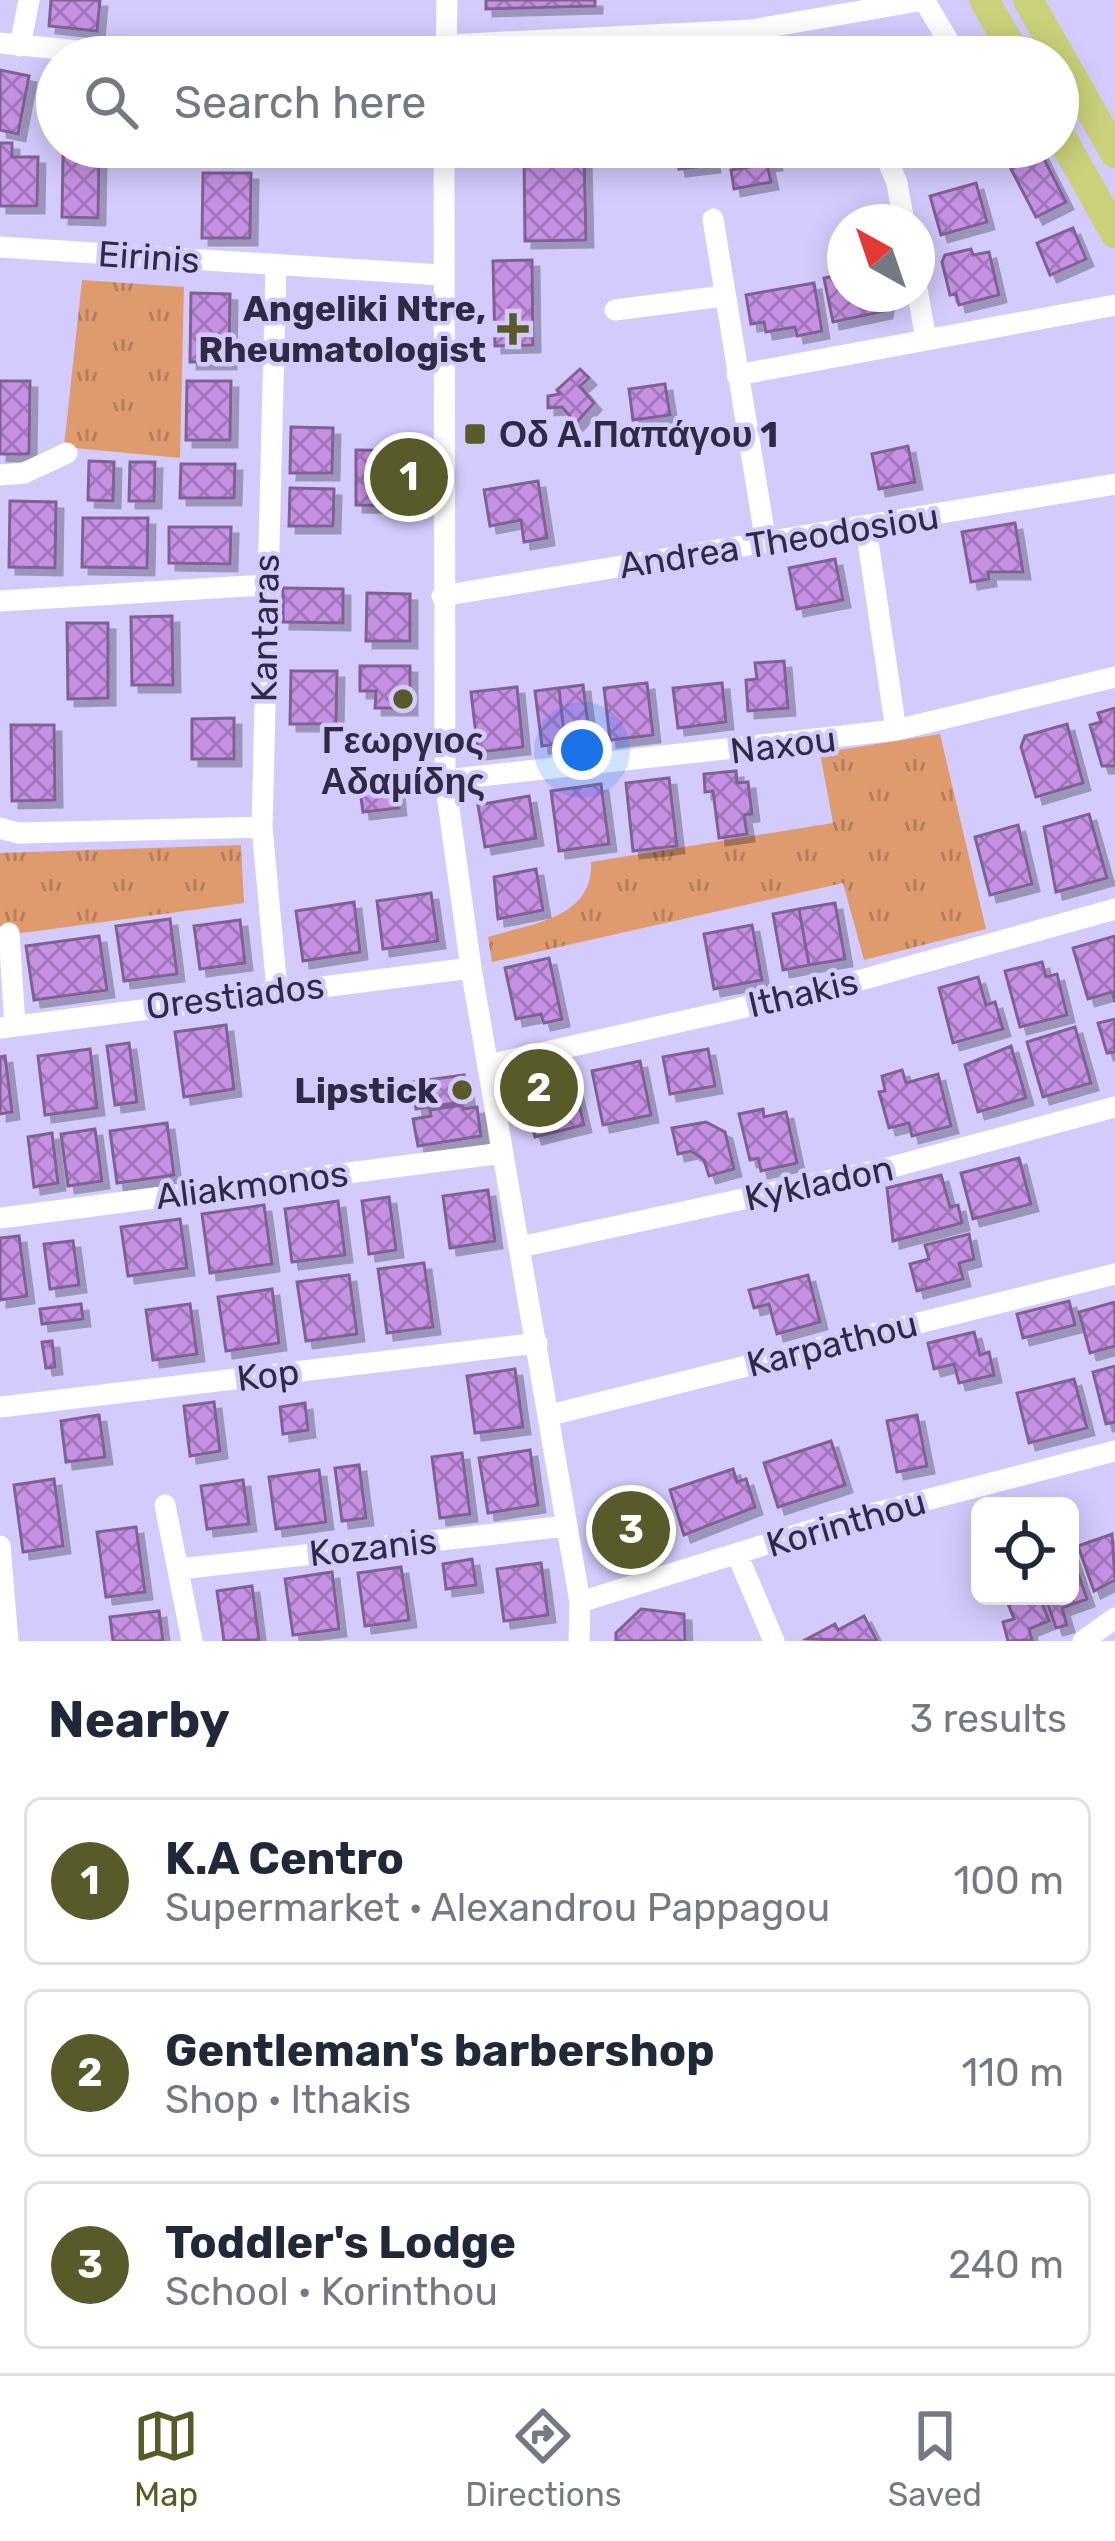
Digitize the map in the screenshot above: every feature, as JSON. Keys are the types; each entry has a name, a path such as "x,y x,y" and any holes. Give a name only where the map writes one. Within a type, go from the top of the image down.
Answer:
{"highway":[{"path":"984,0 1005,36"},
{"path":"1028,0 1048,36"},
{"path":"1079,90 1115,153"},
{"path":"1079,168 1115,233"}],"street":[{"path":"10,44 29,0"},
{"path":"446,36 447,0"},
{"path":"664,36 751,30 924,0 945,36"},
{"path":"751,30 751,36"},
{"path":"444,168 445,780 471,968 580,1602 579,1641"},
{"path":"888,168 899,204"},
{"path":"713,219 766,543"},
{"name":"Eirinis","path":"0,247 442,275"},
{"name":"Kantaras","path":"276,265 262,827 277,990"},
{"path":"615,310 723,296"},
{"path":"737,375 1115,305"},
{"path":"921,312 926,339"},
{"path":"0,476 42,468 68,453"},
{"name":"Andrea Theodosiou","path":"442,596 1115,484"},
{"path":"866,528 896,730"},
{"path":"0,601 265,585"},
{"name":"Naxou","path":"445,780 896,730 1115,677"},
{"path":"0,828 18,833 262,827"},
{"name":"Ithakis","path":"488,1065 838,986 1115,910"},
{"path":"8,1027 9,933"},
{"name":"Orestiados","path":"8,1027 471,968"},
{"name":"Kykladon","path":"520,1247 892,1167 1115,1107"},
{"name":"Aliakmonos","path":"0,1218 503,1153"},
{"name":"Karpathou","path":"550,1415 1115,1274"},
{"name":"Kop","path":"0,1407 537,1343"},
{"name":"Korinthou","path":"580,1602 1115,1451"},
{"path":"166,1505 192,1641"},
{"name":"Kozanis","path":"179,1569 567,1526"},
{"path":"0,1546 8,1641"},
{"path":"737,1554 774,1641"},
{"path":"1083,1641 1115,1618"}],"green space":[{"path":"82,280 184,287 180,458 64,447"},
{"path":"940,734 986,929 864,960 843,883 492,962 488,937 557,916 571,907 589,881 591,862 833,823 820,753"},
{"path":"241,845 244,903 0,936 0,853"}],"building":[{"path":"51,0 100,0 97,31 49,26"},
{"path":"486,0 595,0 595,6 486,9"},
{"path":"0,70 29,76 18,134 0,130"},
{"path":"0,143 12,143 12,157 36,157 37,206 0,206"},
{"path":"63,168 99,168 98,218 62,217"},
{"path":"524,168 584,168 586,240 525,241"},
{"path":"768,168 771,182 734,189 731,170"},
{"path":"1049,168 1066,202 1036,217 1011,169"},
{"path":"203,173 251,173 250,238 202,238"},
{"path":"976,183 987,222 941,235 930,196"},
{"path":"1073,228 1086,259 1050,275 1037,243"},
{"path":"971,249 973,255 989,252 999,295 959,305 956,294 950,295 942,262 945,255"},
{"path":"532,260 533,345 495,346 493,261"},
{"path":"814,283 822,331 797,336 795,327 766,332 764,322 751,324 746,295"},
{"path":"191,293 230,294 229,362 190,362"},
{"path":"831,312 880,312 833,322"},
{"path":"580,369 589,378 580,386 594,403 576,423 562,407 548,408 548,396 560,394 557,390"},
{"path":"0,381 30,381 29,454 0,454"},
{"path":"187,381 231,381 230,440 186,440"},
{"path":"665,384 670,415 633,420 629,389"},
{"path":"291,427 333,428 332,473 290,473"},
{"path":"908,446 915,482 879,489 872,454"},
{"path":"356,450 421,451 420,506 356,505"},
{"path":"89,461 114,462 113,501 88,500"},
{"path":"130,462 155,462 154,501 129,501"},
{"path":"181,464 235,464 234,498 180,498"},
{"path":"538,481 547,538 524,542 521,520 490,526 484,490"},
{"path":"290,488 334,489 333,526 289,526"},
{"path":"10,501 56,502 55,568 9,567"},
{"path":"83,518 148,518 147,568 82,567"},
{"path":"1015,523 1023,572 988,572 989,579 971,582 962,532"},
{"path":"169,527 231,527 230,564 169,563"},
{"path":"835,559 843,600 797,609 789,568"},
{"path":"283,588 343,589 343,623 283,622"},
{"path":"367,593 410,594 410,641 366,641"},
{"path":"172,616 173,685 132,685 131,617"},
{"path":"67,623 108,623 108,698 68,699"},
{"path":"784,661 788,708 748,711 746,680 757,679 755,663"},
{"path":"360,666 410,666 410,708 375,708 376,691 360,691"},
{"path":"291,671 337,671 336,724 290,724"},
{"path":"647,683 653,735 610,740 604,688"},
{"path":"722,683 726,722 678,728 673,688"},
{"path":"583,685 590,740 565,743 559,688"},
{"path":"517,687 523,747 478,752 471,692"},
{"path":"559,688 565,743 542,746 535,691"},
{"path":"1115,708 1115,766 1102,766 1090,725 1101,722 1098,713"},
{"path":"234,718 234,759 192,759 192,719"},
{"path":"1067,724 1083,783 1036,797 1021,747 1025,736"},
{"path":"11,725 54,725 55,800 12,801"},
{"path":"395,771 399,808 363,812 358,776"},
{"path":"736,771 737,783 748,782 752,814 744,815 747,834 719,838 713,791 705,792 704,774"},
{"path":"669,778 677,846 633,851 626,783"},
{"path":"601,784 609,844 559,851 551,791"},
{"path":"529,796 536,838 485,847 478,805"},
{"path":"1089,814 1107,878 1056,892 1044,827"},
{"path":"1018,825 1032,884 990,895 975,837"},
{"path":"536,869 543,910 498,919 494,877"},
{"path":"431,893 438,941 383,949 377,901"},
{"path":"354,902 360,952 303,961 296,911"},
{"path":"835,903 845,959 809,965 799,909"},
{"path":"799,909 809,965 783,970 773,914"},
{"path":"170,919 177,974 124,981 116,926"},
{"path":"240,920 245,963 200,969 194,926"},
{"path":"752,925 762,980 714,989 704,934"},
{"path":"99,936 107,990 34,1000 26,946"},
{"path":"1115,936 1115,1002 1112,992 1088,999 1073,948"},
{"path":"549,958 562,1019 544,1023 541,1014 516,1019 505,968"},
{"path":"1042,962 1046,977 1057,974 1067,1015 1020,1027 1005,971"},
{"path":"978,977 986,1005 995,1002 1003,1029 953,1043 939,988"},
{"path":"1115,1019 1115,1052 1107,1053 1098,1023"},
{"path":"226,1025 234,1089 184,1097 175,1032"},
{"path":"1075,1027 1091,1083 1043,1097 1027,1042"},
{"path":"129,1043 137,1102 115,1105 107,1046"},
{"path":"1011,1046 1026,1098 978,1112 965,1065"},
{"path":"90,1049 97,1108 45,1115 38,1056"},
{"path":"708,1049 715,1086 670,1094 663,1057"},
{"path":"5,1056 12,1112 0,1114 0,1057"},
{"path":"640,1061 651,1115 603,1125 592,1071"},
{"path":"902,1070 906,1083 938,1074 951,1126 912,1136 909,1123 889,1128 879,1092 885,1091 882,1076"},
{"path":"571,1071 584,1125 535,1137 525,1095 535,1078"},
{"path":"464,1075 468,1101 416,1109 412,1082"},
{"path":"462,1105 463,1109 477,1107 481,1136 418,1146 413,1119 431,1116 430,1110"},
{"path":"763,1109 764,1117 786,1112 797,1163 761,1171 758,1158 750,1160 739,1114"},
{"path":"706,1122 725,1132 734,1169 709,1176 704,1160 691,1151 678,1154 672,1128"},
{"path":"167,1123 174,1175 117,1183 110,1131"},
{"path":"95,1129 102,1181 68,1186 61,1134"},
{"path":"52,1133 58,1183 34,1187 28,1137"},
{"path":"1019,1158 1031,1204 973,1219 961,1173"},
{"path":"941,1175 950,1207 958,1205 962,1223 893,1241 887,1188"},
{"path":"488,1190 495,1241 450,1248 443,1196"},
{"path":"389,1197 396,1250 369,1254 362,1201"},
{"path":"338,1201 345,1255 292,1262 285,1209"},
{"path":"264,1205 272,1264 210,1273 202,1214"},
{"path":"180,1219 187,1268 128,1276 121,1227"},
{"path":"969,1234 974,1259 959,1263 963,1279 917,1291 910,1264 929,1259 925,1245"},
{"path":"19,1236 27,1296 0,1300 0,1238"},
{"path":"73,1241 79,1285 50,1289 44,1244"},
{"path":"424,1263 433,1327 387,1333 378,1269"},
{"path":"349,1275 357,1334 306,1341 297,1282"},
{"path":"808,1275 820,1322 777,1334 769,1304 754,1308 749,1290"},
{"path":"272,1289 279,1343 226,1351 218,1297"},
{"path":"1069,1301 1075,1325 1023,1338 1017,1314"},
{"path":"1115,1302 1115,1346 1090,1353 1079,1312"},
{"path":"81,1304 83,1319 42,1324 40,1309"},
{"path":"190,1304 197,1354 153,1360 146,1310"},
{"path":"974,1332 980,1355 989,1352 994,1375 959,1383 954,1364 934,1369 928,1343"},
{"path":"52,1341 55,1367 46,1368 42,1342"},
{"path":"1115,1366 1115,1422 1106,1424 1093,1372"},
{"path":"515,1369 523,1427 475,1433 467,1376"},
{"path":"1074,1379 1087,1428 1029,1443 1017,1393"},
{"path":"214,1402 220,1451 190,1456 184,1406"},
{"path":"305,1403 308,1430 283,1434 280,1407"},
{"path":"99,1415 105,1457 66,1462 61,1421"},
{"path":"917,1415 927,1466 897,1472 887,1421"},
{"path":"831,1441 845,1485 778,1507 764,1463"},
{"path":"530,1450 538,1505 488,1513 479,1458"},
{"path":"462,1453 470,1514 440,1518 432,1457"},
{"path":"359,1465 366,1518 342,1521 335,1468"},
{"path":"733,1469 737,1482 746,1479 755,1507 684,1535 670,1490"},
{"path":"319,1470 326,1522 276,1529 269,1477"},
{"path":"54,1479 63,1546 23,1552 14,1485"},
{"path":"243,1480 249,1524 207,1529 201,1486"},
{"path":"643,1503 655,1547 619,1557 607,1513"},
{"path":"136,1527 145,1592 106,1597 97,1532"},
{"path":"1112,1534 1115,1580 1094,1591 1079,1546"},
{"path":"472,1559 476,1585 446,1589 443,1564"},
{"path":"541,1563 548,1615 504,1621 497,1569"},
{"path":"401,1567 409,1620 365,1626 358,1573"},
{"path":"332,1572 339,1629 293,1635 285,1579"},
{"path":"1079,1576 1087,1599 1079,1602"},
{"path":"252,1586 259,1640 224,1641 217,1591"},
{"path":"1009,1605 1043,1605 1049,1621 1029,1629 1032,1640 1008,1641 1003,1622 1014,1619"},
{"path":"1048,1605 1070,1605 1062,1608 1067,1625 1056,1628"},
{"path":"641,1609 684,1614 685,1641 616,1641 616,1633"},
{"path":"159,1611 163,1641 113,1641 110,1617"},
{"path":"864,1616 877,1641 807,1639 835,1624 838,1630"}],"place":[{"name":"Angeliki Ntre, Rheumatologist","path":"513,329"},
{"name":"Οδ Α.Παπάγου 1","path":"475,434"},
{"name":"K.A Centro","path":"409,477"},
{"name":"Γεωργιος Αδαμίδης","path":"403,699"},
{"name":"Gentleman's barbershop","path":"539,1088"},
{"name":"Lipstick","path":"462,1090"},
{"name":"Toddler's Lodge","path":"631,1530"}]}
